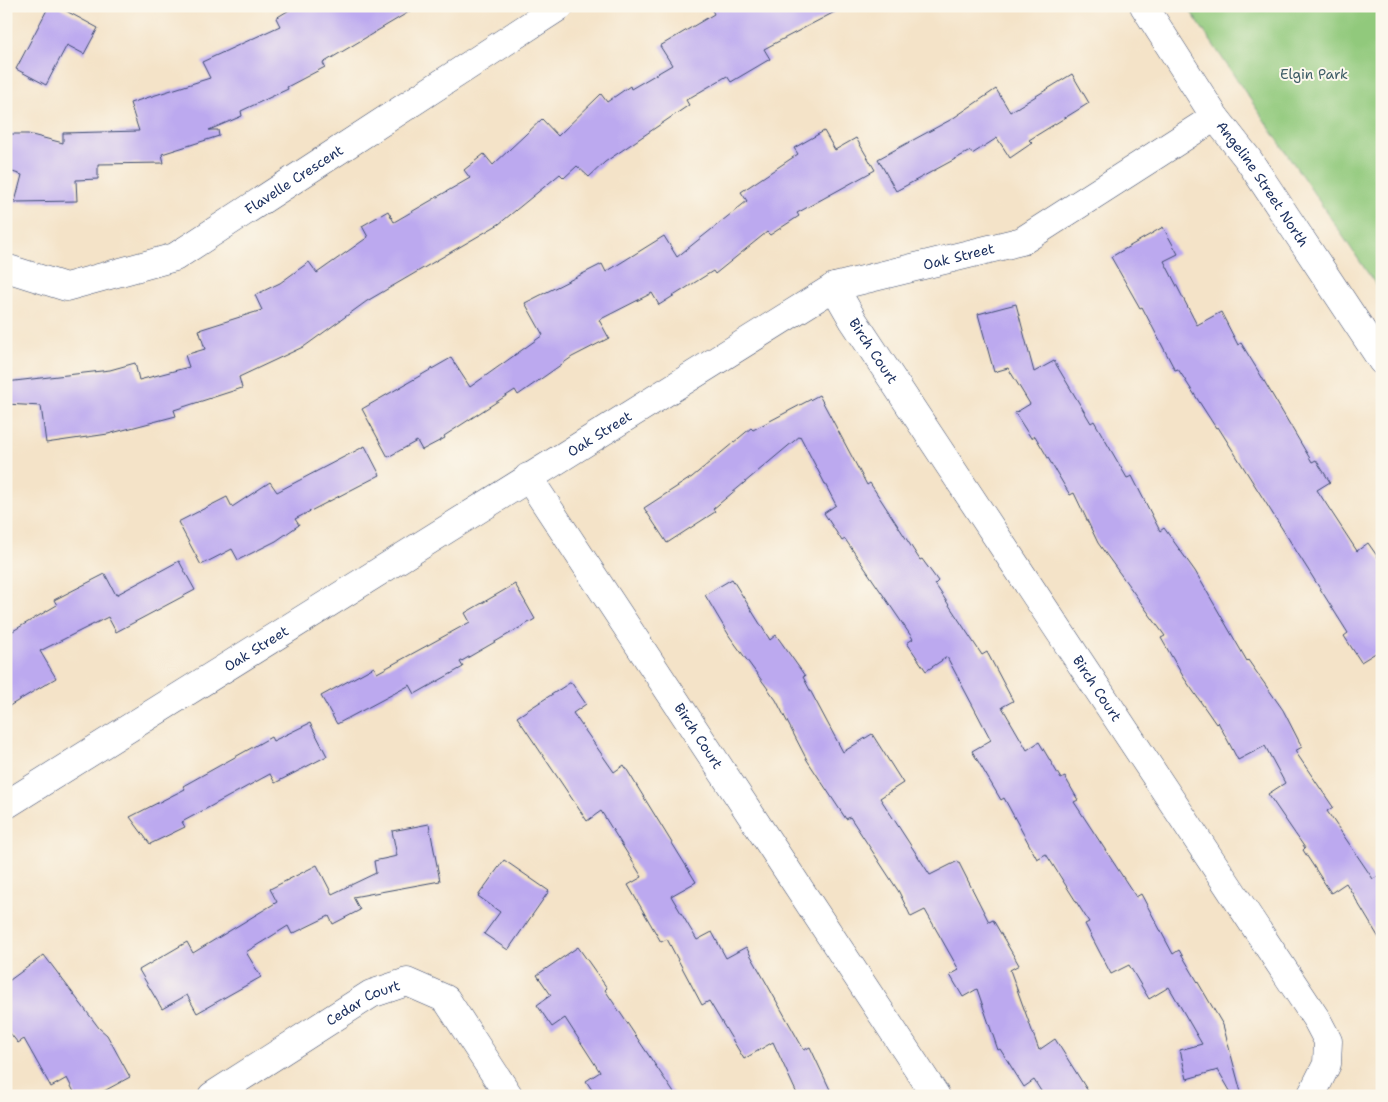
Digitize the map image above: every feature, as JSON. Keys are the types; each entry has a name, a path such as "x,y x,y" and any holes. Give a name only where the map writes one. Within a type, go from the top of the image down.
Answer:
{"street":[{"name":"Flavelle Crescent","path":"6,268 66,287 175,258 560,6"},
{"name":"Angeline Street North","path":"1144,6 1215,117 1248,159 1382,361"},
{"name":"Oak Street","path":"6,805 834,287 1022,241 1215,117"},
{"name":"Birch Court","path":"834,287 852,320 1317,1020 1328,1041 1327,1064 1311,1096"},
{"name":"Birch Court","path":"528,477 936,1096"},
{"name":"Cedar Court","path":"212,1096 371,994 407,982 446,999 509,1096"}],"green space":[{"name":"Elgin Park","path":"1187,6 1382,6 1382,294"}],"building":[{"path":"49,6 57,6 98,28 84,54 67,45 46,85 16,69"},
{"path":"296,6 419,6 323,63 325,67 287,87 288,89 241,111 242,116 209,130 218,130 219,136 162,154 164,163 98,164 98,179 76,180 77,201 15,202 22,175 6,170 6,134 28,134 63,143 63,133 139,131 130,103 210,78 202,62 280,26 276,18"},
{"path":"710,6 846,6 764,49 770,59 731,82 727,76 686,100 689,105 605,162 589,177 577,166 564,178 560,174 499,224 367,301 305,346 239,377 242,388 174,410 176,416 108,434 46,443 41,406 6,404 6,382 110,370 135,363 139,380 189,367 185,355 205,349 199,330 262,310 255,295 280,283 309,262 317,273 368,237 362,226 388,211 394,222 470,178 464,170 484,154 493,165 542,119 558,136 601,94 607,102 630,86 631,89 672,65 660,46 714,14"},
{"path":"1072,74 1089,103 1029,140 1032,143 1010,158 997,138 972,154 970,151 896,191 878,159 952,119 996,89 1010,112"},
{"path":"824,131 835,150 856,138 875,170 797,213 799,216 770,235 767,232 715,274 713,271 659,305 652,293 599,320 609,338 572,357 518,395 515,390 444,436 445,438 422,450 417,441 388,457 362,409 451,358 470,387 543,335 525,303 602,264 606,272 664,236 677,257 747,201 741,192 798,154 794,148"},
{"path":"1163,227 1178,254 1164,261 1197,325 1221,312 1238,345 1241,343 1312,462 1316,460 1330,482 1317,490 1357,551 1368,543 1382,563 1382,649 1361,662 1344,636 1348,633 1218,427 1216,428 1178,369 1175,370 1142,307 1140,308 1111,257"},
{"path":"1016,304 1034,372 1054,361 1091,423 1094,421 1127,478 1132,476 1160,531 1164,528 1195,571 1247,661 1283,710 1302,747 1295,751 1333,807 1327,811 1373,879 1382,874 1382,943 1346,883 1331,893 1303,850 1305,848 1268,794 1285,783 1265,746 1238,760 1218,722 1216,724 1184,678 1161,638 1165,636 1098,543 1074,493 1070,495 1035,436 1031,438 1015,413 1030,404 1008,368 994,372 978,314"},
{"path":"819,395 867,485 870,483 920,560 922,559 938,581 935,584 982,655 987,652 1013,701 1002,707 1027,750 1039,742 1061,779 1065,777 1078,800 1074,802 1136,897 1141,894 1173,954 1179,950 1223,1025 1242,1096 1233,1096 1218,1070 1187,1079 1180,1050 1202,1044 1169,987 1149,999 1129,965 1111,974 1085,924 1089,922 1046,854 1037,859 1004,798 1001,800 972,751 991,740 947,657 926,671 907,643 913,639 845,539 842,541 824,513 836,505 800,436 713,509 715,512 667,543 644,508 692,477 751,428 753,430"},
{"path":"365,446 380,475 295,519 299,525 276,541 238,560 232,549 201,565 178,522 227,497 232,507 270,482 277,492"},
{"path":"179,561 195,590 116,632 108,617 40,651 56,678 6,708 6,635 57,605 54,600 105,574 116,595"},
{"path":"732,579 770,640 776,635 805,676 803,677 843,752 872,734 903,783 880,798 930,875 958,861 989,922 993,920 1019,965 1010,970 1039,1050 1055,1039 1091,1096 1044,1096 1034,1080 1024,1087 1000,1049 998,1050 977,989 963,997 950,975 959,970 925,910 911,917 899,892 850,817 846,819 807,760 776,700 730,637 705,595"},
{"path":"515,584 535,619 460,662 463,667 415,694 410,685 337,724 321,696 374,667 377,673 470,622 465,613"},
{"path":"571,682 586,704 573,713 614,772 624,765 696,882 671,896 697,940 712,932 726,958 746,947 804,1050 810,1047 833,1096 798,1096 773,1042 744,1059 709,1001 702,1005 667,939 661,942 628,885 642,877 601,811 587,821 517,717"},
{"path":"310,723 327,756 275,783 270,774 182,822 185,827 150,844 130,817 185,789 183,786 271,737 273,741"},
{"path":"429,824 440,881 353,897 360,910 333,924 329,916 292,934 288,926 246,952 261,977 197,1013 187,995 162,1009 139,970 187,942 193,953 277,902 270,889 317,865 332,894 376,873 374,861 397,856 392,831"},
{"path":"504,860 549,891 508,950 484,934 500,912 478,896"},
{"path":"578,947 607,988 605,990 676,1096 596,1096 586,1081 600,1072 565,1018 552,1027 537,1005 551,995 537,975"},
{"path":"44,955 99,1028 107,1035 130,1077 95,1096 76,1096 67,1078 51,1087 24,1039 18,1043 6,1028 6,983"}]}
